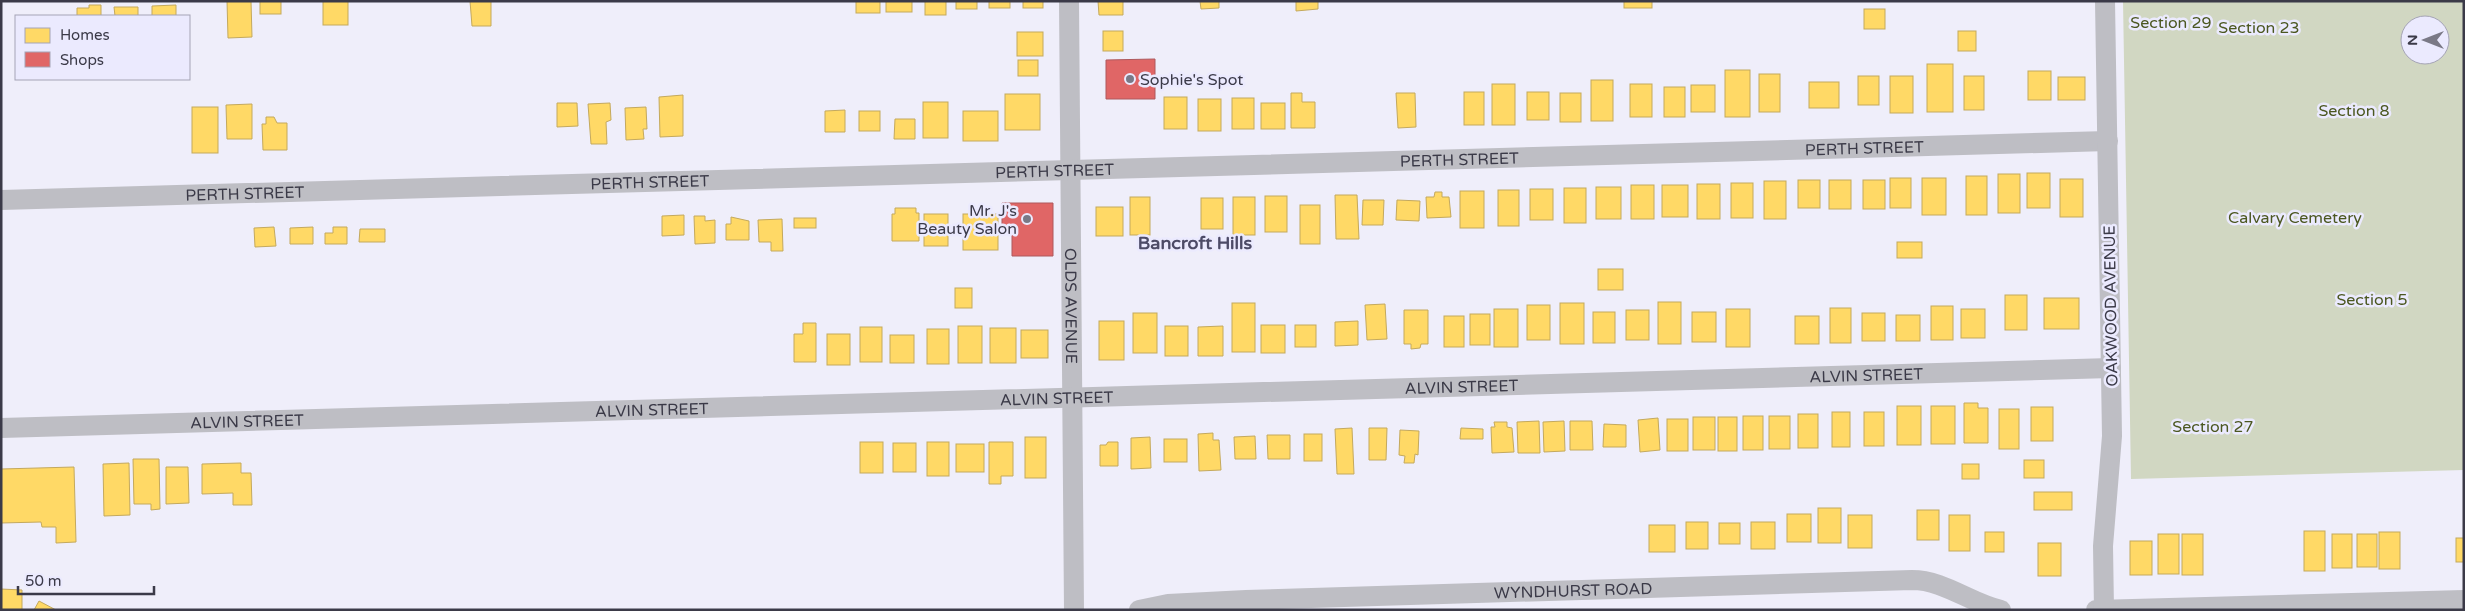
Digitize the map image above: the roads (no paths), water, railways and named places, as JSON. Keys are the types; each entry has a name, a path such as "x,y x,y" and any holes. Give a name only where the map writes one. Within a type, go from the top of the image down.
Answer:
{"street":[{"name":"OLDS AVENUE","path":"1069,1 1074,610"},
{"name":"OAKWOOD AVENUE","path":"2104,610 2104,522 2112,436 2105,1"},
{"name":"PERTH STREET","path":"1,200 2108,140"},
{"name":"ALVIN STREET","path":"1,428 2111,368"},
{"name":"WYNDHURST ROAD","path":"1139,610 1256,599 1912,580 1925,580 2001,610"},
{"path":"1942,586 1952,602 1953,610"},
{"path":"2096,610 2464,600"}],"place":[{"name":"Sophie's Spot","path":"1130,79"},
{"name":"Mr. J's Beauty Salon","path":"1027,219"}],"district":[{"name":"Bancroft Hills","path":"1195,243"}],"park label":[{"name":"Section 29","path":"2171,22"},
{"name":"Section 23","path":"2259,27"},
{"name":"Section 8","path":"2354,110"},
{"name":"Calvary Cemetery","path":"2295,217"},
{"name":"Section 5","path":"2372,299"},
{"name":"Section 27","path":"2213,426"}]}
